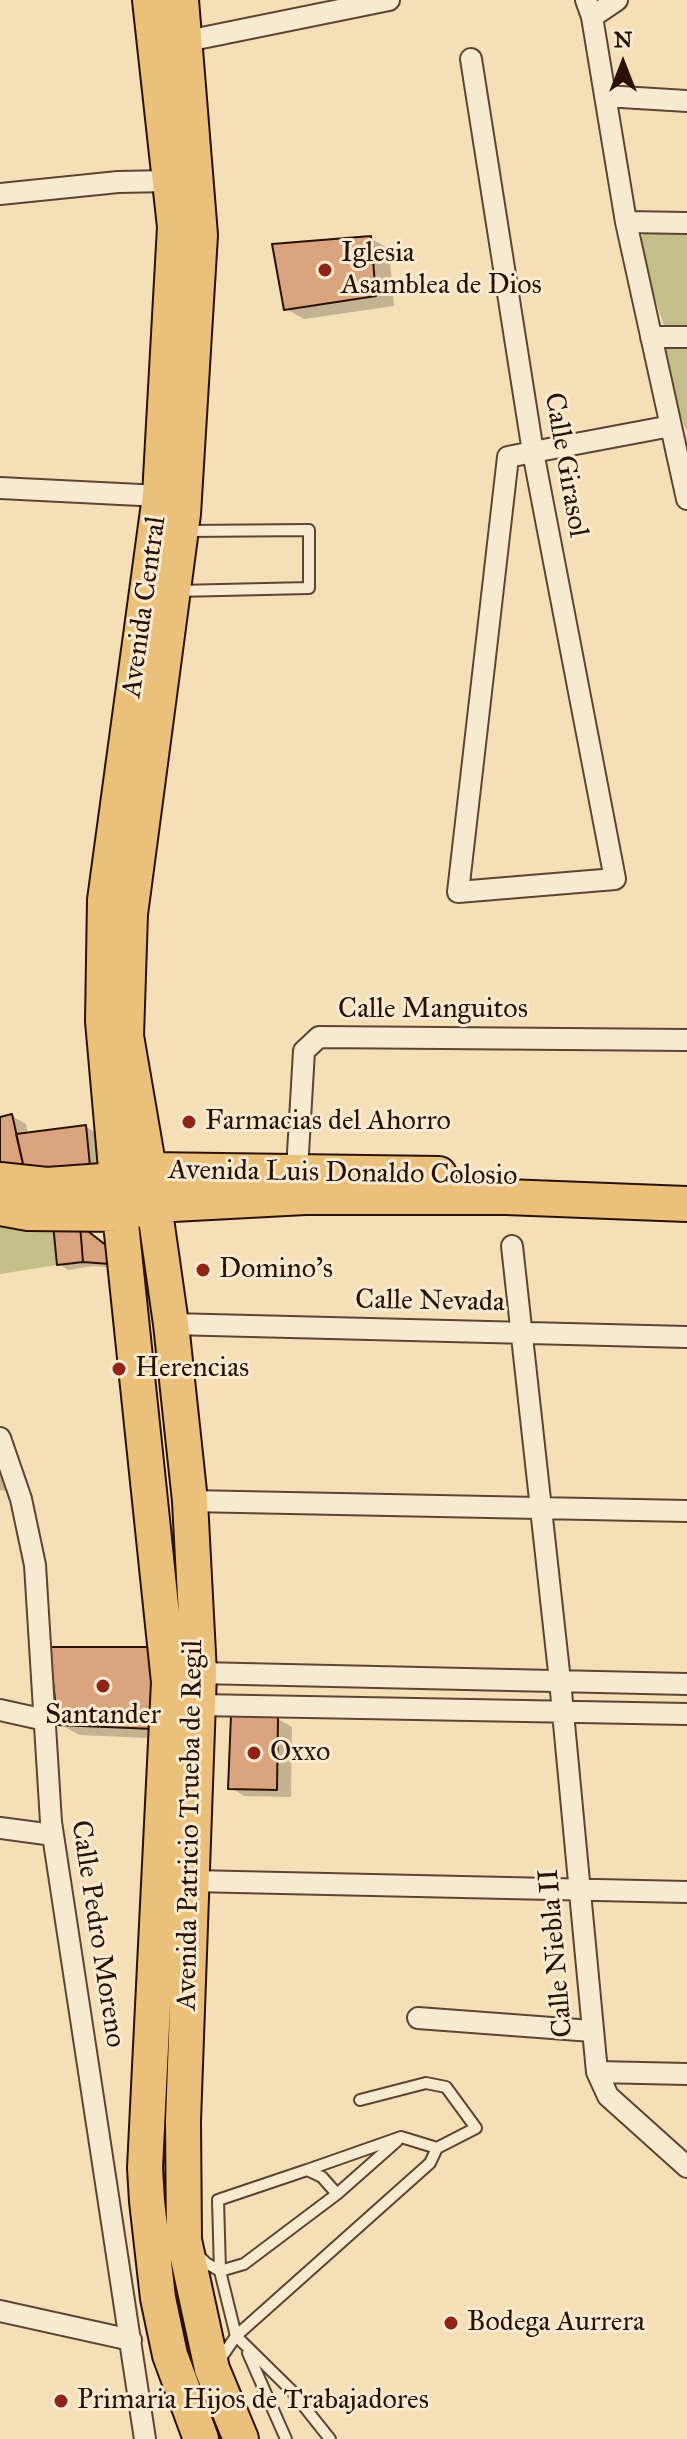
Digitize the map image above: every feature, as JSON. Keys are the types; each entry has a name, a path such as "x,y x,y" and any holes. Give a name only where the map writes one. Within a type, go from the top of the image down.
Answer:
{"main road":[{"name":"Avenida Central","path":"120,1214 133,1175 126,1036 130,914 181,531 200,235 170,45 150,0"},
{"name":"Avenida Central","path":"154,1205 133,1175 103,1021 105,900 160,496 175,227 169,181 170,45 181,0"},
{"name":"Avenida Luis Donaldo Colosio","path":"0,1180 47,1185 133,1175 297,1170 687,1181"},
{"path":"0,1208 28,1213 120,1214 154,1205 305,1197 506,1197 687,1204"},
{"name":"Avenida Patricio Trueba de Regil","path":"154,1205 171,1324 190,1501 199,1689 183,2121 184,2240 212,2369 241,2439"},
{"name":"Avenida Patricio Trueba de Regil","path":"120,1214 169,1682 125,2169 170,2355 201,2439"}],"street":[{"path":"170,45 389,0"},
{"path":"617,0 589,9 626,222 671,426 682,448 687,499"},
{"name":"Calle Girasol","path":"471,59 533,452 615,879 458,892 508,457 533,452"},
{"path":"605,96 687,101"},
{"path":"0,194 26,194 118,182 169,181"},
{"path":"626,222 687,223"},
{"path":"651,337 687,337"},
{"path":"533,452 671,426"},
{"path":"0,488 160,496"},
{"name":"Calle Manguitos","path":"297,1170 304,1051 319,1037 687,1040"},
{"name":"Calle Niebla II","path":"512,1246 562,1696 597,2072 608,2096 687,2167"},
{"name":"Calle Nevada","path":"171,1324 687,1337"},
{"name":"Calle Pedro Moreno","path":"0,1438 21,1499 35,1565 53,1835 125,2169 131,2340 145,2439"},
{"path":"0,1493 21,1499"},
{"path":"190,1501 687,1511"},
{"path":"199,1689 562,1696 687,1684"},
{"path":"199,1689 562,1696 687,1714"},
{"path":"0,1710 45,1720"},
{"path":"0,1828 53,1835"},
{"path":"192,1881 687,1892"},
{"path":"418,2018 592,2031"},
{"path":"597,2072 687,2074"},
{"path":"0,2311 131,2340"}],"lane":[{"path":"173,591 309,588 309,530 181,531"},
{"path":"212,2369 430,2163 437,2148 476,2128 446,2087 426,2083 360,2100"},
{"path":"184,2240 206,2263 220,2271 244,2264 337,2194 401,2137"},
{"path":"286,2439 240,2340 220,2271 218,2200 401,2137 437,2148"},
{"path":"307,2170 322,2177 337,2194"},
{"path":"240,2340 291,2390 330,2439"}],"shaded area":[{"path":"647,222 687,223 687,431 672,400 660,351 668,337 638,250"},
{"path":"0,1216 53,1224 57,1265 0,1274"}],"building":[{"name":"Iglesia Asamblea de Dios","path":"371,236 376,296 284,310 272,244"},
{"path":"12,1114 25,1173 0,1173 0,1117"},
{"path":"86,1125 91,1176 25,1173 16,1134"},
{"path":"53,1224 80,1225 83,1262 57,1265"},
{"path":"80,1225 107,1246 110,1264 83,1262"},
{"name":"Santander","path":"49,1647 152,1647 154,1729 58,1725"},
{"name":"Oxxo","path":"231,1715 278,1717 277,1790 228,1789"}],"place":[{"name":"Iglesia Asamblea de Dios","path":"325,270"},
{"name":"Farmacias del Ahorro","path":"189,1122"},
{"name":"Domino's","path":"203,1270"},
{"name":"Herencias","path":"119,1369"},
{"name":"Santander","path":"103,1686"},
{"name":"Oxxo","path":"254,1753"},
{"name":"Bodega Aurrera","path":"451,2323"},
{"name":"Primaria Hijos de Trabajadores","path":"61,2401"}]}
